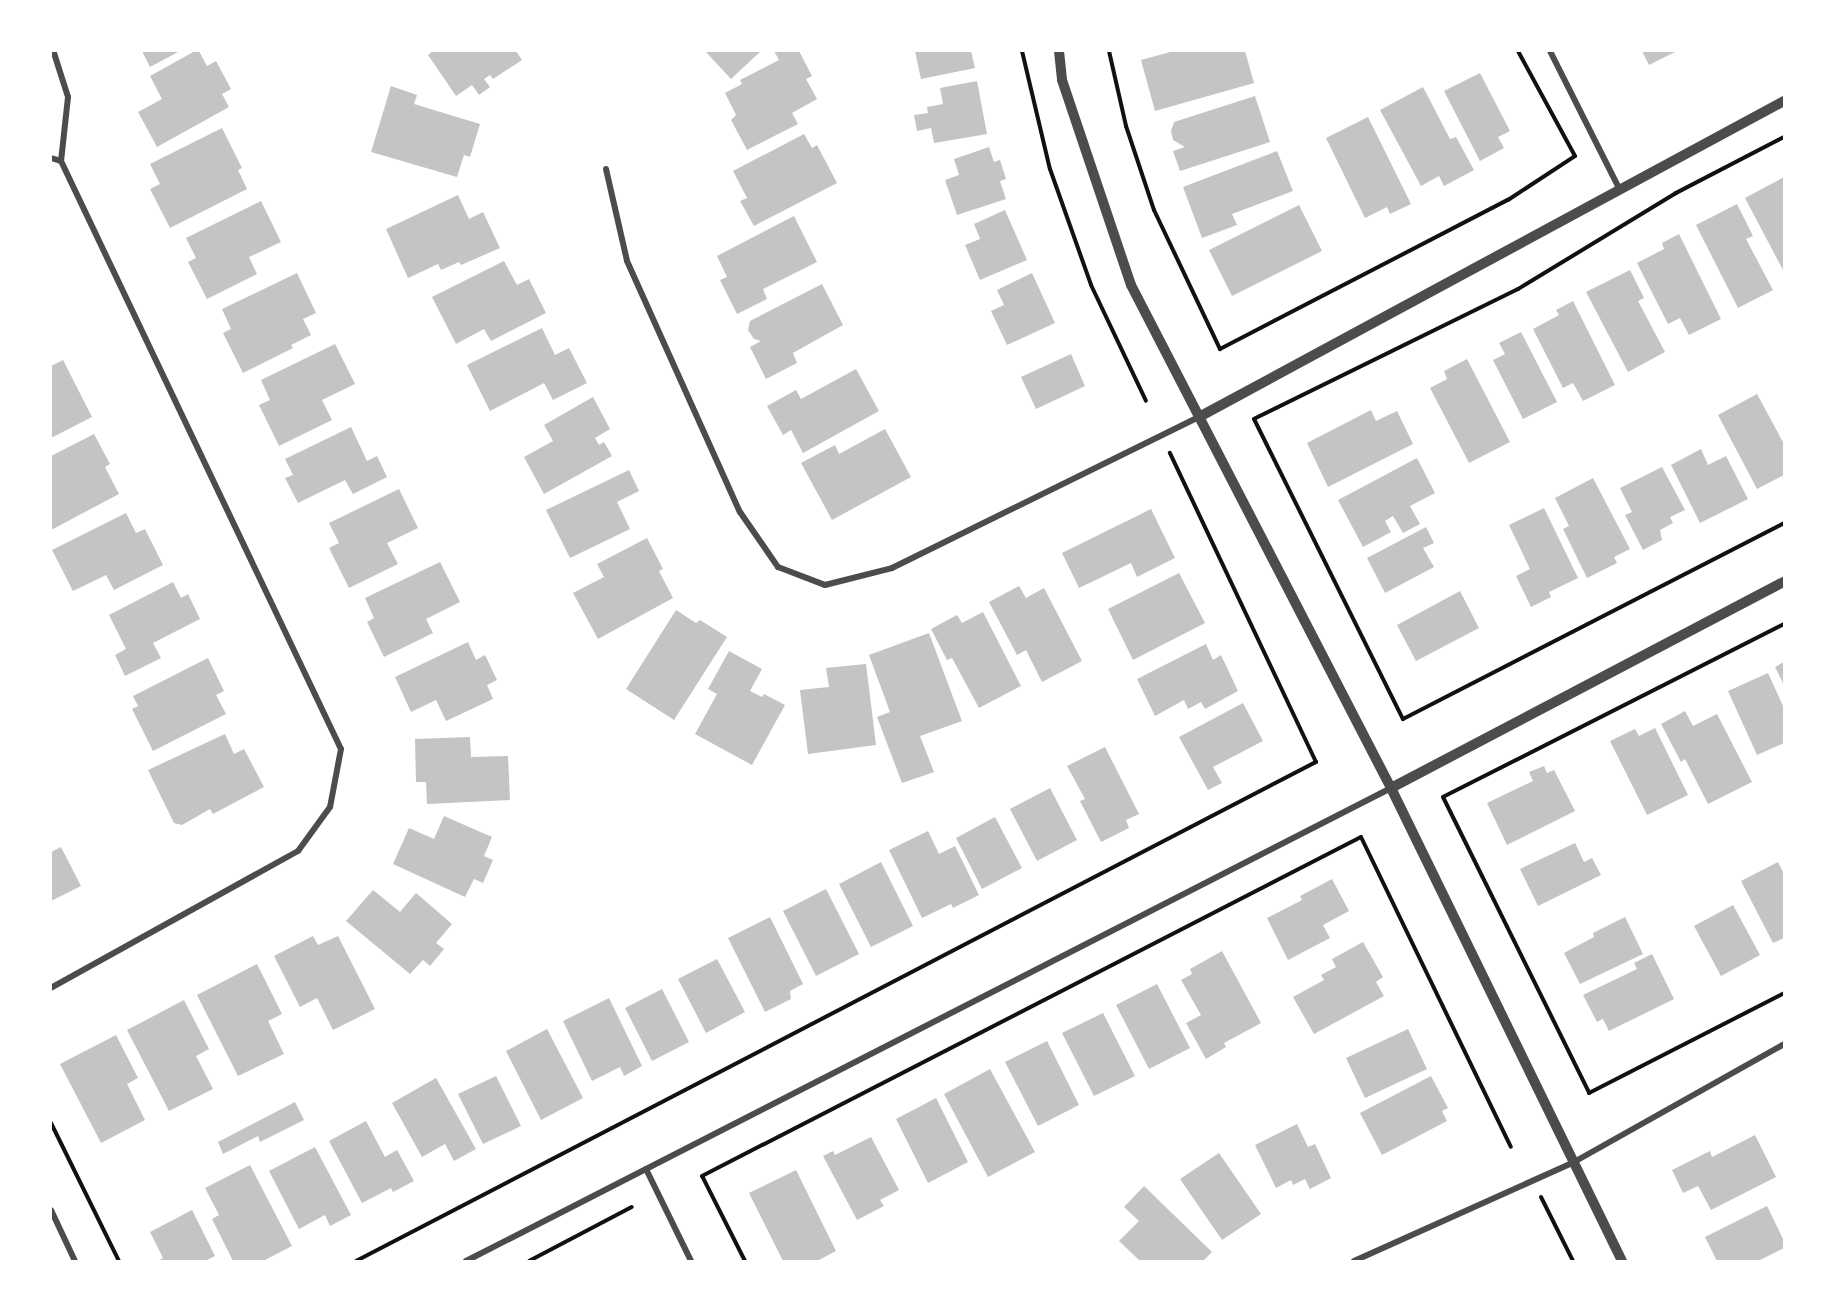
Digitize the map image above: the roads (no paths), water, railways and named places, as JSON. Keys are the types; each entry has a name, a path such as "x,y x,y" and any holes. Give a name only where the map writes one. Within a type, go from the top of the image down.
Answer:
{"street":[{"path":"1059,51 1062,80 1131,285 1391,788 1622,1261"},
{"path":"1550,51 1620,190"},
{"path":"51,53 54,53 68,97 61,161 342,749 330,807 298,851 51,988"},
{"path":"606,169 627,261 740,512 778,567 825,585 892,568 1199,417 1784,101"},
{"path":"51,158 61,161"},
{"path":"466,1261 1391,788 1784,582"},
{"path":"1354,1261 1574,1162 1784,1044"},
{"path":"646,1169 692,1261"},
{"path":"51,1210 75,1261"}]}
